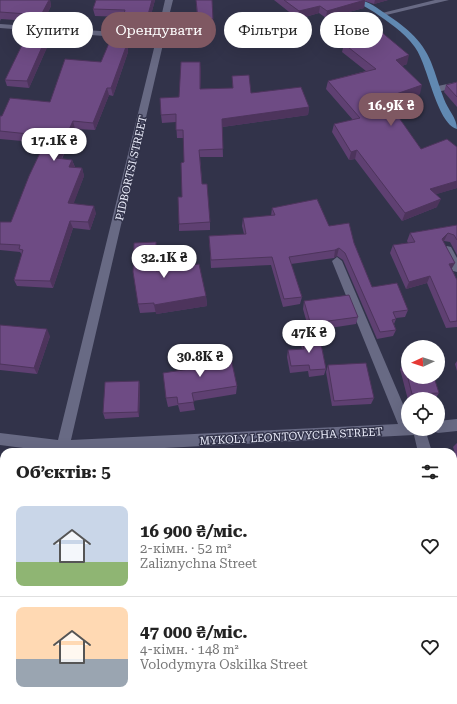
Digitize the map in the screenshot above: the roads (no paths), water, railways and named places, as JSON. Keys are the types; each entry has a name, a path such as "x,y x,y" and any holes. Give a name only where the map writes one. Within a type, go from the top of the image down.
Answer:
{"main road":[{"path":"360,0 379,12"},
{"path":"383,15 418,45 428,64 436,89 447,114 457,126"}],"street":[{"name":"PIDBORTSI STREET","path":"167,12 169,0"},
{"path":"383,14 445,0"},
{"path":"0,26 101,33"},
{"name":"PIDBORTSI STREET","path":"63,448 160,48"},
{"path":"436,89 457,84"},
{"path":"445,246 457,268"},
{"path":"337,261 401,402"},
{"path":"445,426 457,425"},
{"name":"MYKOLY LEONTOVYCHA STREET","path":"96,448 401,430"},
{"path":"417,436 423,448"},
{"name":"MYKOLY LEONTOVYCHA STREET","path":"0,439 52,448"}]}
